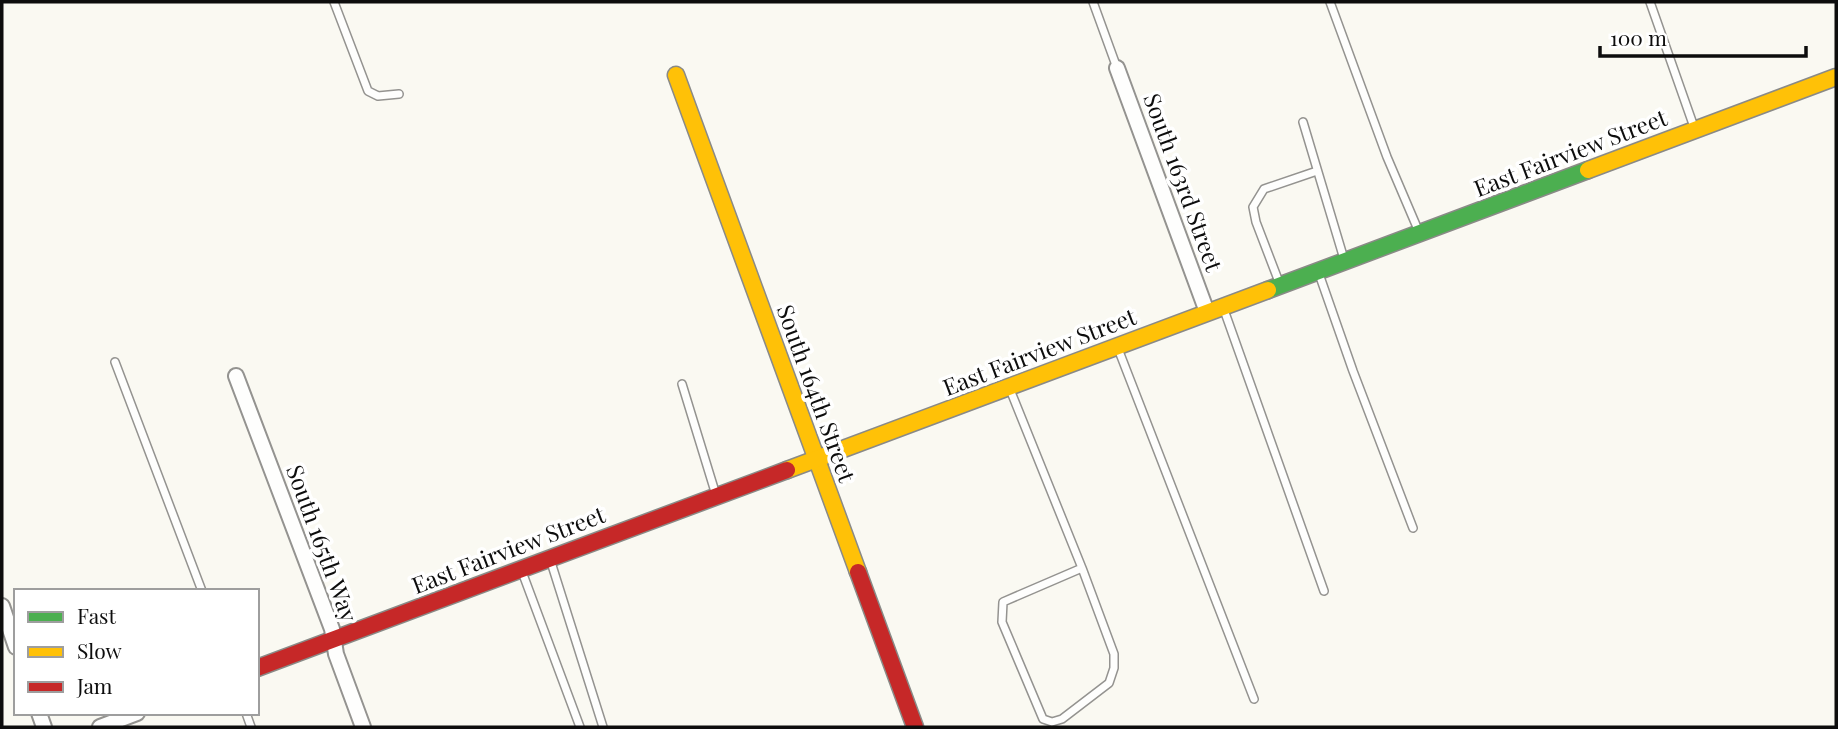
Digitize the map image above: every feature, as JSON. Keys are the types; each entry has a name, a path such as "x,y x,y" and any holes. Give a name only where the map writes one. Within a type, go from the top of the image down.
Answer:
{"street":[{"name":"South 163rd Street","path":"1118,68 1207,312"},
{"name":"South 164th Street","path":"676,75 915,727"},
{"name":"East Fairview Street","path":"259,667 1836,76"},
{"name":"South 165th Way","path":"236,376 332,629 336,654 363,727"},
{"path":"2,606 14,641"},
{"path":"100,727 132,715"}],"lane":[{"path":"334,2 368,91 378,96 398,94"},
{"path":"1093,2 1118,68"},
{"path":"1330,2 1387,157 1419,233"},
{"path":"1650,2 1695,130"},
{"path":"1303,122 1344,261"},
{"path":"1279,285 1253,208 1264,189 1317,171"},
{"path":"1318,271 1413,528"},
{"path":"1223,306 1324,591"},
{"path":"1117,346 1254,699"},
{"path":"115,362 201,589"},
{"path":"682,384 716,496"},
{"path":"1009,386 1082,568 1114,654 1114,668 1109,683 1062,719 1052,722 1043,719 1002,622 1002,607 1003,602 1082,568"},
{"path":"550,558 603,727"},
{"path":"521,569 580,727"}],"traffic: fast":[{"path":"1268,290 1588,170"}],"traffic: slow":[{"path":"676,75 858,572"},
{"path":"1588,170 1836,77"},
{"path":"787,470 1268,290"}],"traffic: jam":[{"path":"259,667 787,470"},
{"path":"858,572 915,727"}]}
